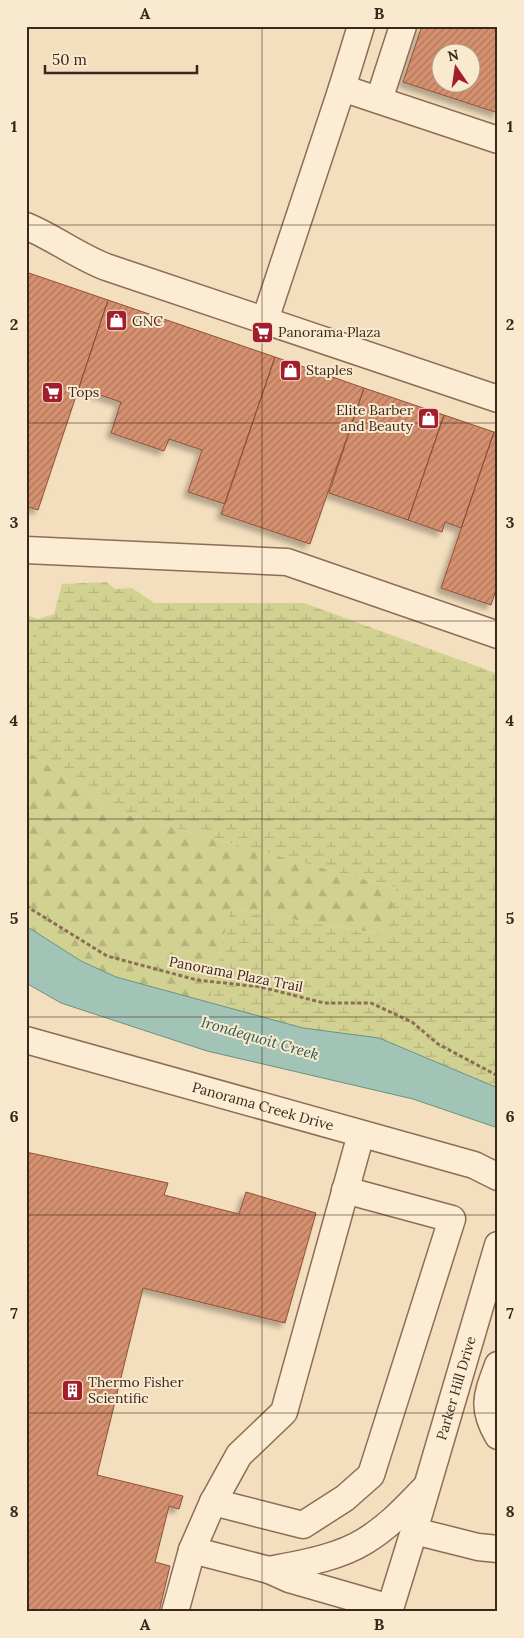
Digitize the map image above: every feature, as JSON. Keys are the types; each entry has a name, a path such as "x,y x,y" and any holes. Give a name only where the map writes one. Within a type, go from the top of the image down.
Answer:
{"street":[{"path":"265,320 361,26"},
{"path":"379,100 403,26"},
{"path":"342,88 498,140"},
{"path":"26,226 54,239 85,259 498,399"},
{"path":"26,550 287,562 498,635"},
{"name":"Panorama Creek Drive","path":"26,1040 474,1165 498,1177"},
{"path":"175,1612 192,1550 213,1502 239,1455 284,1412 361,1134"},
{"path":"213,1502 303,1525 344,1498 371,1475 452,1219 345,1190"},
{"name":"Parker Hill Drive","path":"389,1610 498,1245"},
{"path":"498,1365 490,1388 487,1408 490,1423 498,1436"},
{"path":"270,1570 321,1559 364,1542 397,1517 427,1486"},
{"path":"414,1531 478,1547 498,1549"},
{"path":"192,1550 270,1570 289,1579 389,1610"}],"path":[{"name":"Panorama Plaza Trail","path":"26,906 107,956 197,980 261,987 324,1003 371,1003 412,1022 438,1044 498,1076"}],"green space":[{"path":"106,582 115,589 132,588 154,603 304,603 498,674 498,1081 496,1087 379,1038 303,1028 209,1004 230,909 387,935 396,888 113,811 26,750 26,657 38,619 54,614 62,584"},
{"path":"26,615 38,619 26,657"},
{"path":"26,750 113,811 396,888 388,935 230,909 209,1004 116,977 81,961 26,926"}],"water":[{"name":"Irondequoit Creek","path":"26,926 81,961 116,977 303,1028 379,1038 498,1088 498,1128 413,1099 207,1051 61,1003 26,983"}],"building":[{"path":"422,26 498,26 498,113 434,92 482,92 482,42 432,42 432,91 403,82"},
{"name":"Tops","path":"26,272 108,300 38,510 26,506"},
{"path":"108,300 275,357 225,504 188,492 202,450 169,439 164,451 111,433 121,402 79,388"},
{"path":"275,357 364,388 310,544 221,514"},
{"path":"364,388 444,415 408,520 329,493"},
{"path":"444,415 494,432 461,528 445,522 442,532 408,520"},
{"path":"494,432 498,433 498,590 496,590 491,605 441,588"},
{"name":"Thermo Fisher Scientific","path":"26,1152 168,1183 164,1195 239,1214 246,1192 316,1213 285,1323 143,1288 97,1475 183,1496 179,1509 169,1506 155,1562 170,1566 159,1612 26,1612 26,1470 29,1457 26,1456"}],"place":[{"name":"GNC","path":"116,321"},
{"name":"Panorama Plaza","path":"262,332"},
{"name":"Staples","path":"290,370"},
{"name":"Tops","path":"52,392"},
{"name":"Elite Barber and Beauty","path":"429,418"},
{"name":"Thermo Fisher Scientific","path":"72,1390"}]}
